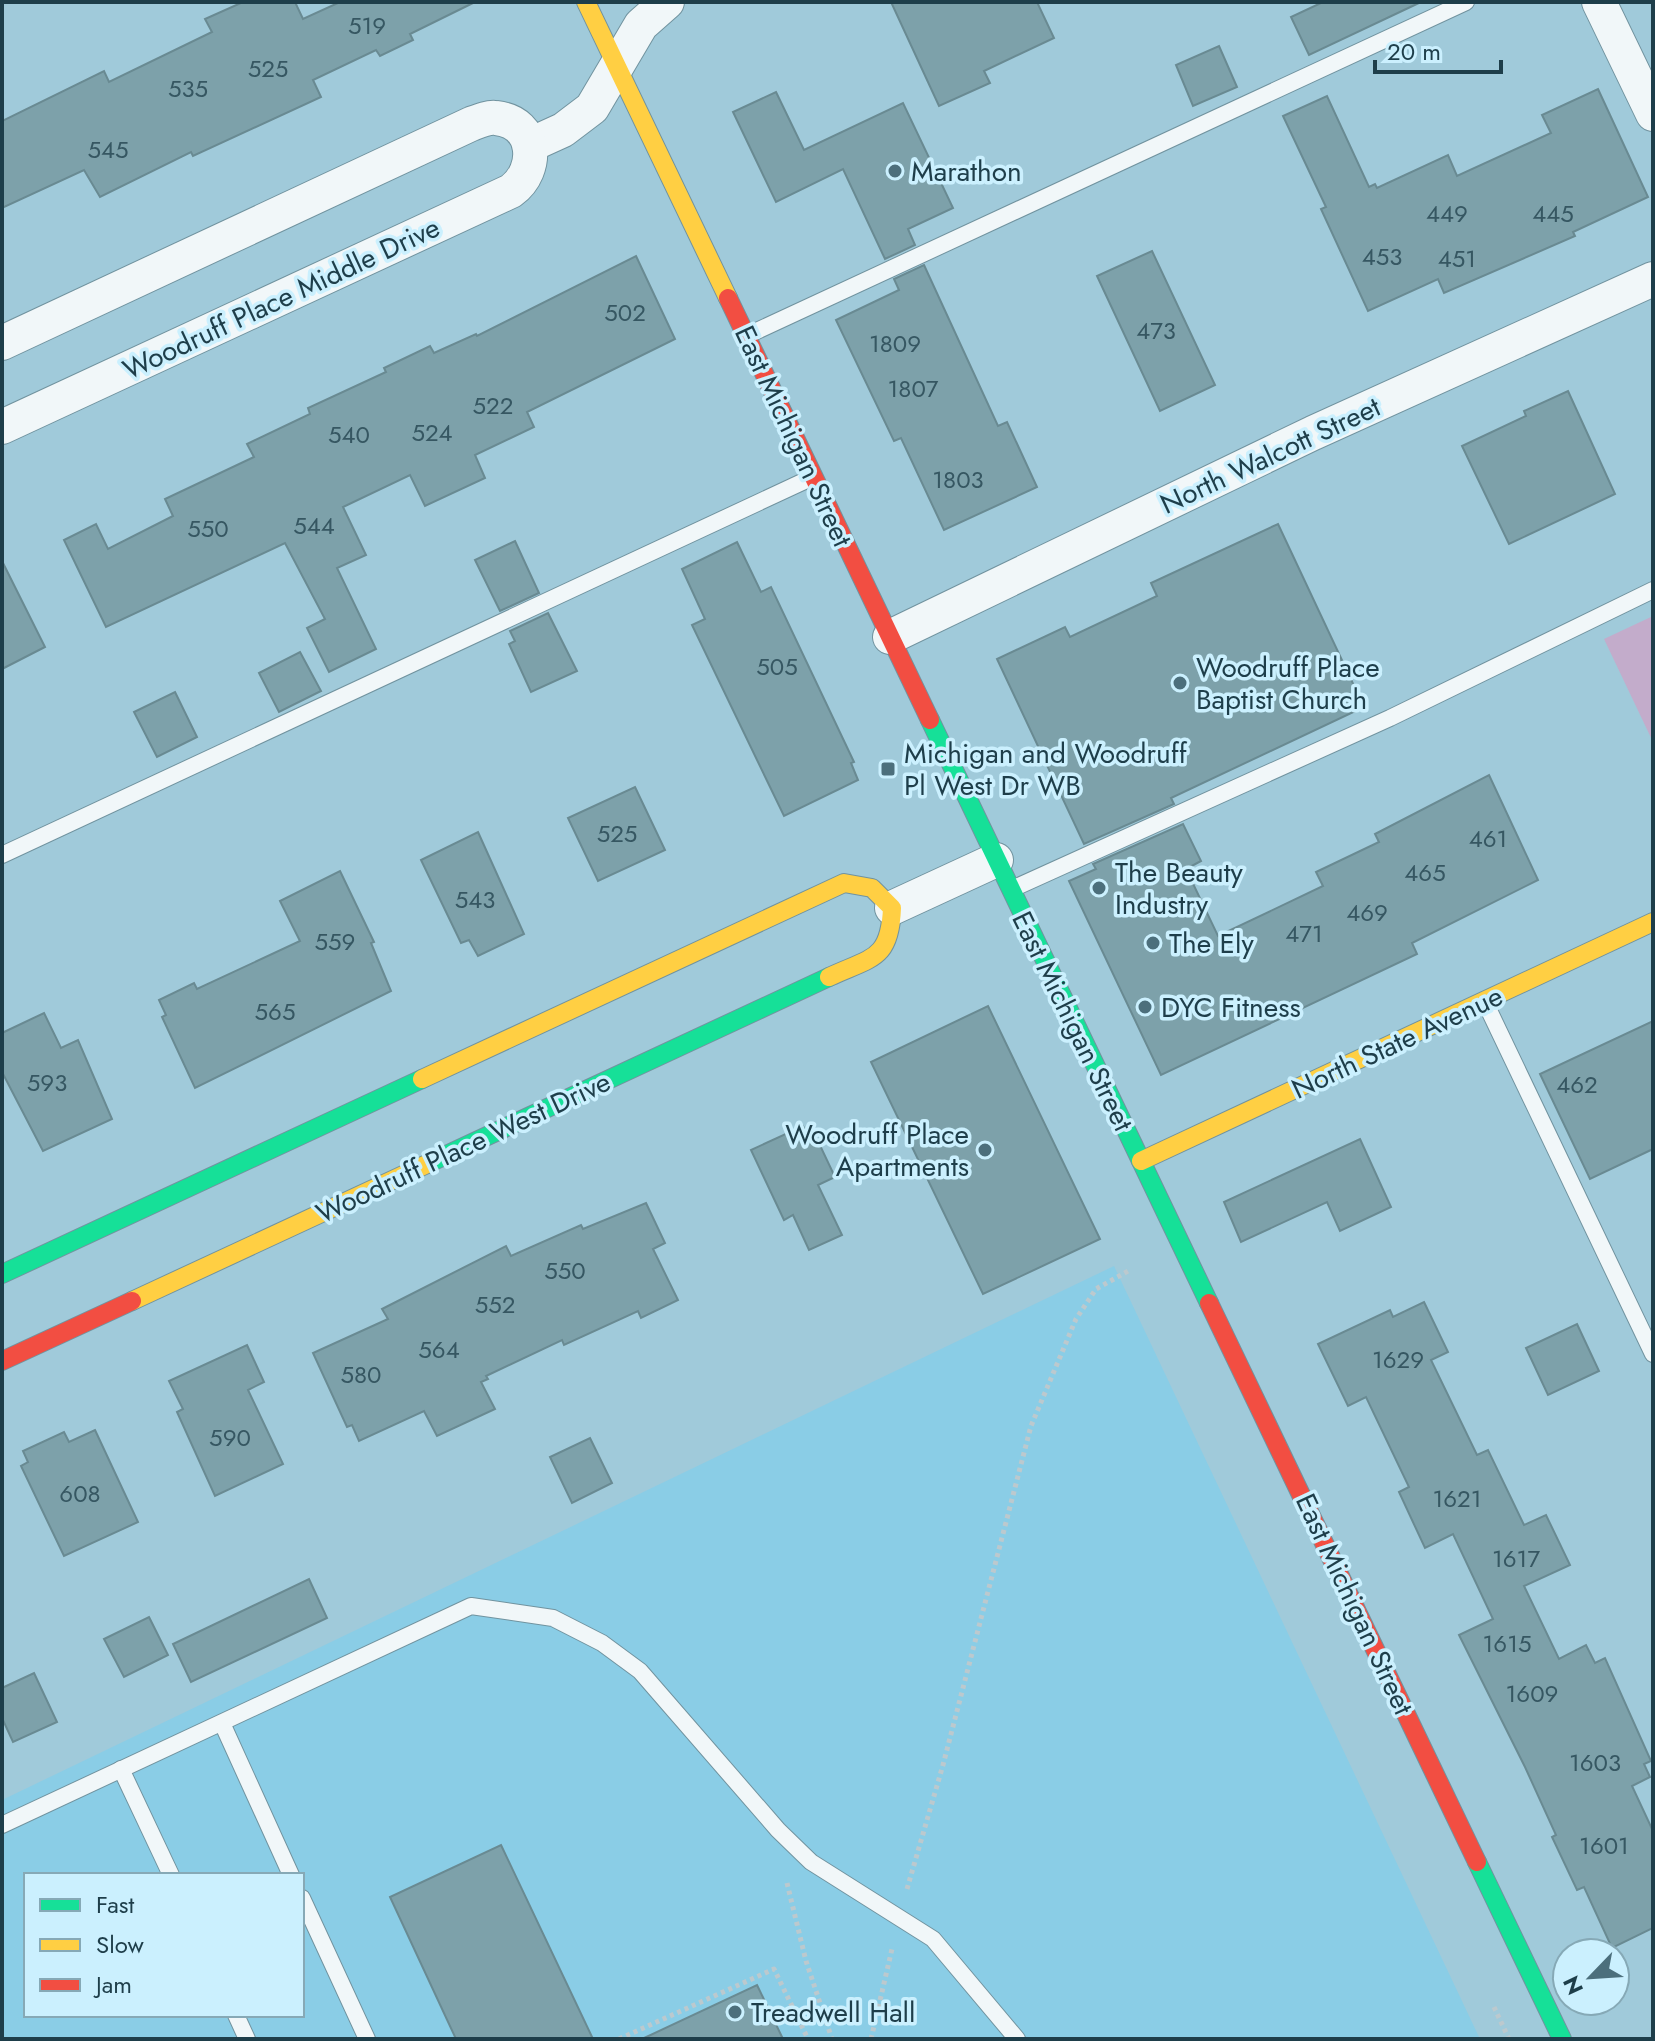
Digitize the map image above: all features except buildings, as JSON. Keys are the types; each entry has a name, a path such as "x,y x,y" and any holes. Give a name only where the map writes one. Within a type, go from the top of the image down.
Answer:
{"street":[{"name":"East Michigan Street","path":"586,2 1562,2039"},
{"path":"2,343 471,124 493,117 507,120 519,128 530,145 563,130 592,108 641,25 667,2"},
{"path":"1599,2 1653,114"},
{"name":"Woodruff Place Middle Drive","path":"2,427 511,191 521,184 529,170 530,145"},
{"name":"North Walcott Street","path":"890,637 1313,433 1653,279"},
{"path":"2,1274 844,883 860,882 872,886 892,908 1003,874"},
{"name":"Woodruff Place West Drive","path":"2,1361 877,955 891,938 892,908"},
{"name":"North State Avenue","path":"1141,1161 1653,922"}],"lane":[{"path":"747,336 1466,2"},
{"path":"2,855 814,477"},
{"path":"1003,874 1390,718 1653,590"},
{"path":"1484,1001 1653,1354"},
{"path":"2,1825 471,1606 553,1618 602,1643 640,1671 778,1830 811,1862 933,1939 1017,2039"},
{"path":"222,1723 290,1873"},
{"path":"121,1769 170,1873"},
{"path":"304,1902 367,2039"},
{"path":"237,2017 247,2039"}],"path":[{"path":"871,2039 898,1916 943,1765 1031,1426 1076,1319 1096,1289 1130,1270"},
{"path":"778,1830 794,1915 832,2039"},
{"path":"619,2039 774,1969 808,2039"}],"shaded area":[{"path":"1653,616 1653,742 1604,639"},
{"path":"1114,1266 1480,2039 2,2039 2,1800"}],"traffic: fast":[{"path":"930,720 1209,1303"},
{"path":"427,1164 829,977"},
{"path":"2,1274 422,1079"},
{"path":"1477,1862 1562,2039"}],"traffic: slow":[{"path":"586,2 728,298"},
{"path":"422,1079 844,883 872,888 892,908 883,947 867,960 829,977"},
{"path":"1141,1161 1653,922"},
{"path":"132,1301 427,1164"}],"traffic: jam":[{"path":"728,298 930,720"},
{"path":"2,1361 132,1301"},
{"path":"1209,1303 1477,1862"}],"place":[{"name":"Marathon","path":"895,171"},
{"name":"Woodruff Place Baptist Church","path":"1180,683"},
{"name":"Michigan and Woodruff Pl West Dr WB","path":"888,769"},
{"name":"The Beauty Industry","path":"1099,888"},
{"name":"The Ely","path":"1153,943"},
{"name":"DYC Fitness","path":"1145,1007"},
{"name":"Woodruff Place Apartments","path":"985,1150"},
{"name":"Treadwell Hall","path":"735,2012"}]}
